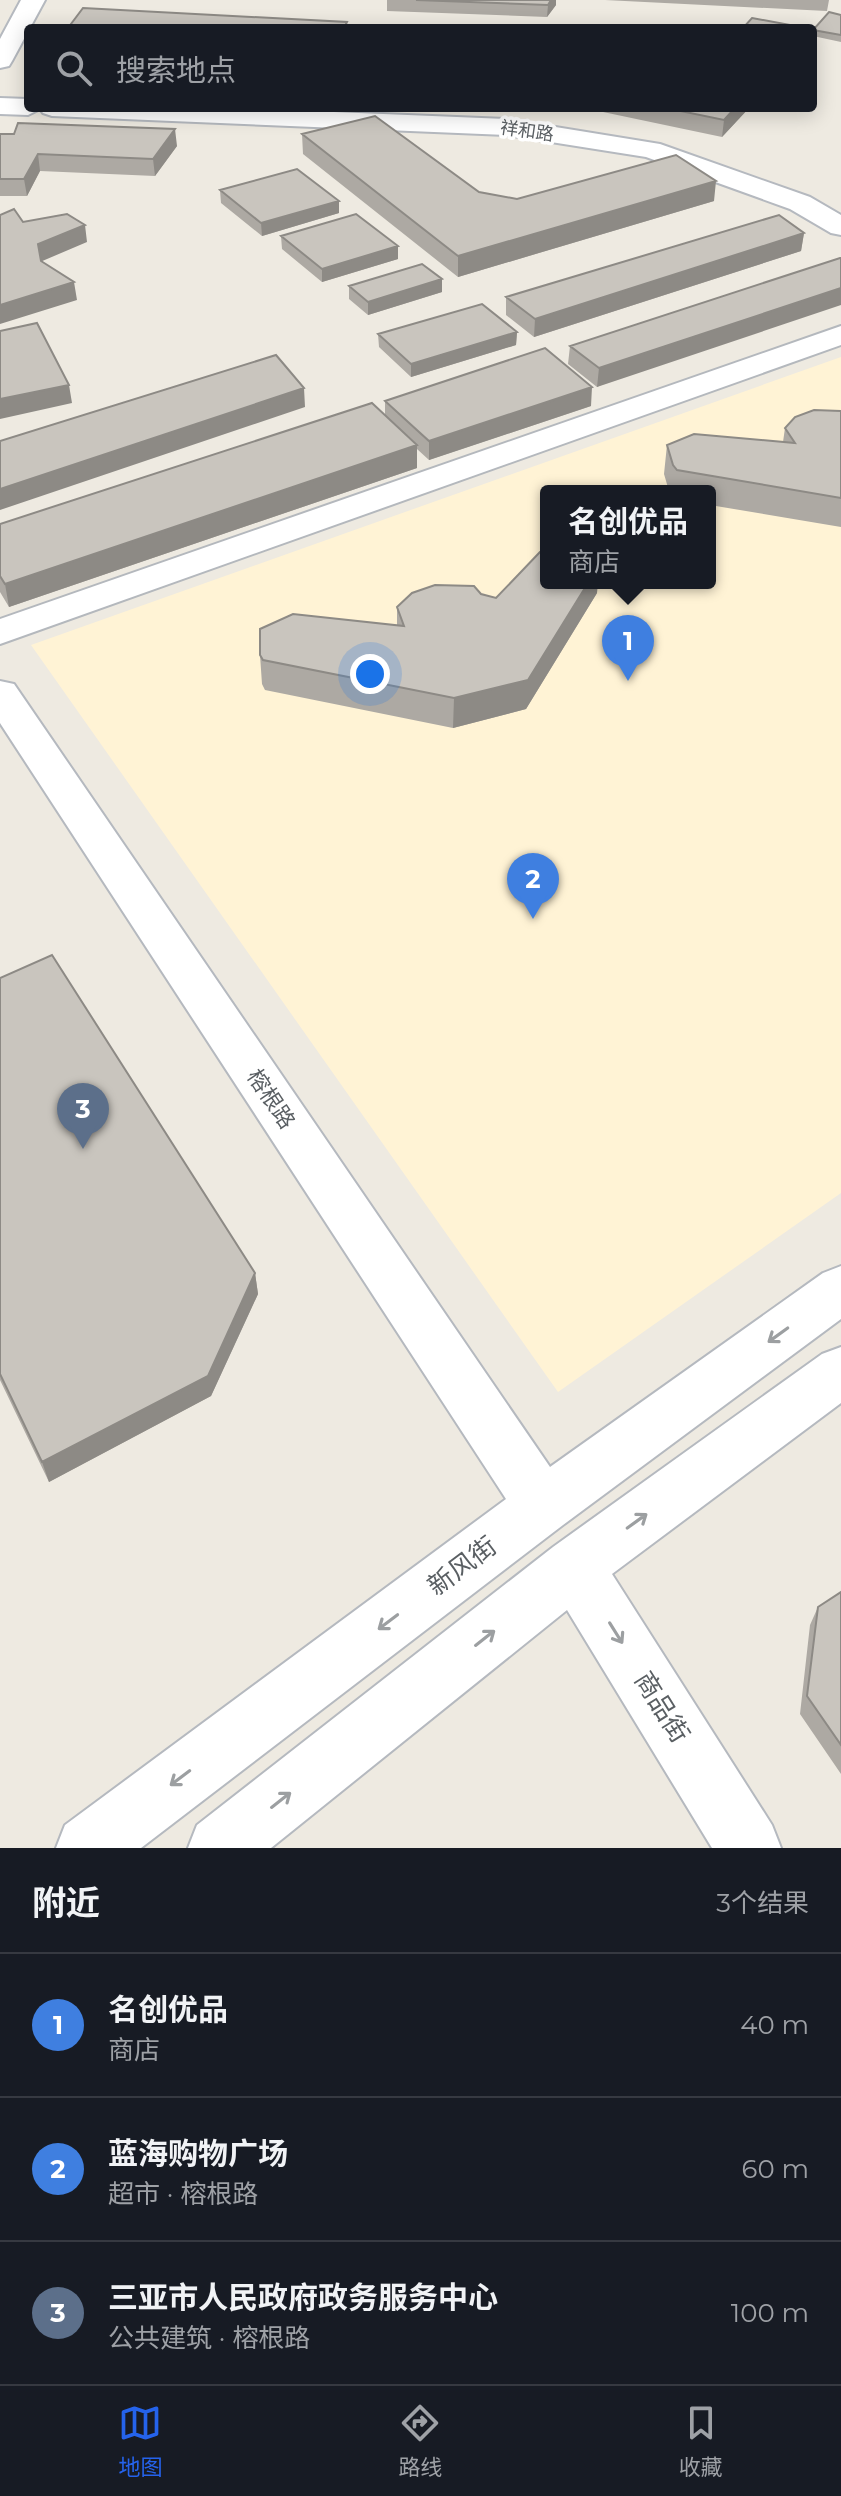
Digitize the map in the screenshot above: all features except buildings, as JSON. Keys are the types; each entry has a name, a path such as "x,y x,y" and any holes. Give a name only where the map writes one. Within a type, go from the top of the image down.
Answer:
{"street":[{"path":"0,61 33,0"},
{"path":"0,106 24,107"},
{"name":"祥和路","path":"148,112 506,127 651,150 800,203 841,227"},
{"path":"0,632 841,335"},
{"name":"榕根路","path":"0,693 543,1506"},
{"name":"新风街","path":"88,1848 543,1506 841,1289"},
{"path":"220,1848 574,1567 841,1371"},
{"name":"商品街","path":"574,1567 749,1848"}],"shaded area":[{"path":"841,357 841,1193 558,1392 31,645"}],"place":[{"name":"名创优品","path":"628,681"},
{"name":"蓝海购物广场","path":"533,919"},
{"name":"三亚市人民政府政务服务中心","path":"83,1149"}]}
